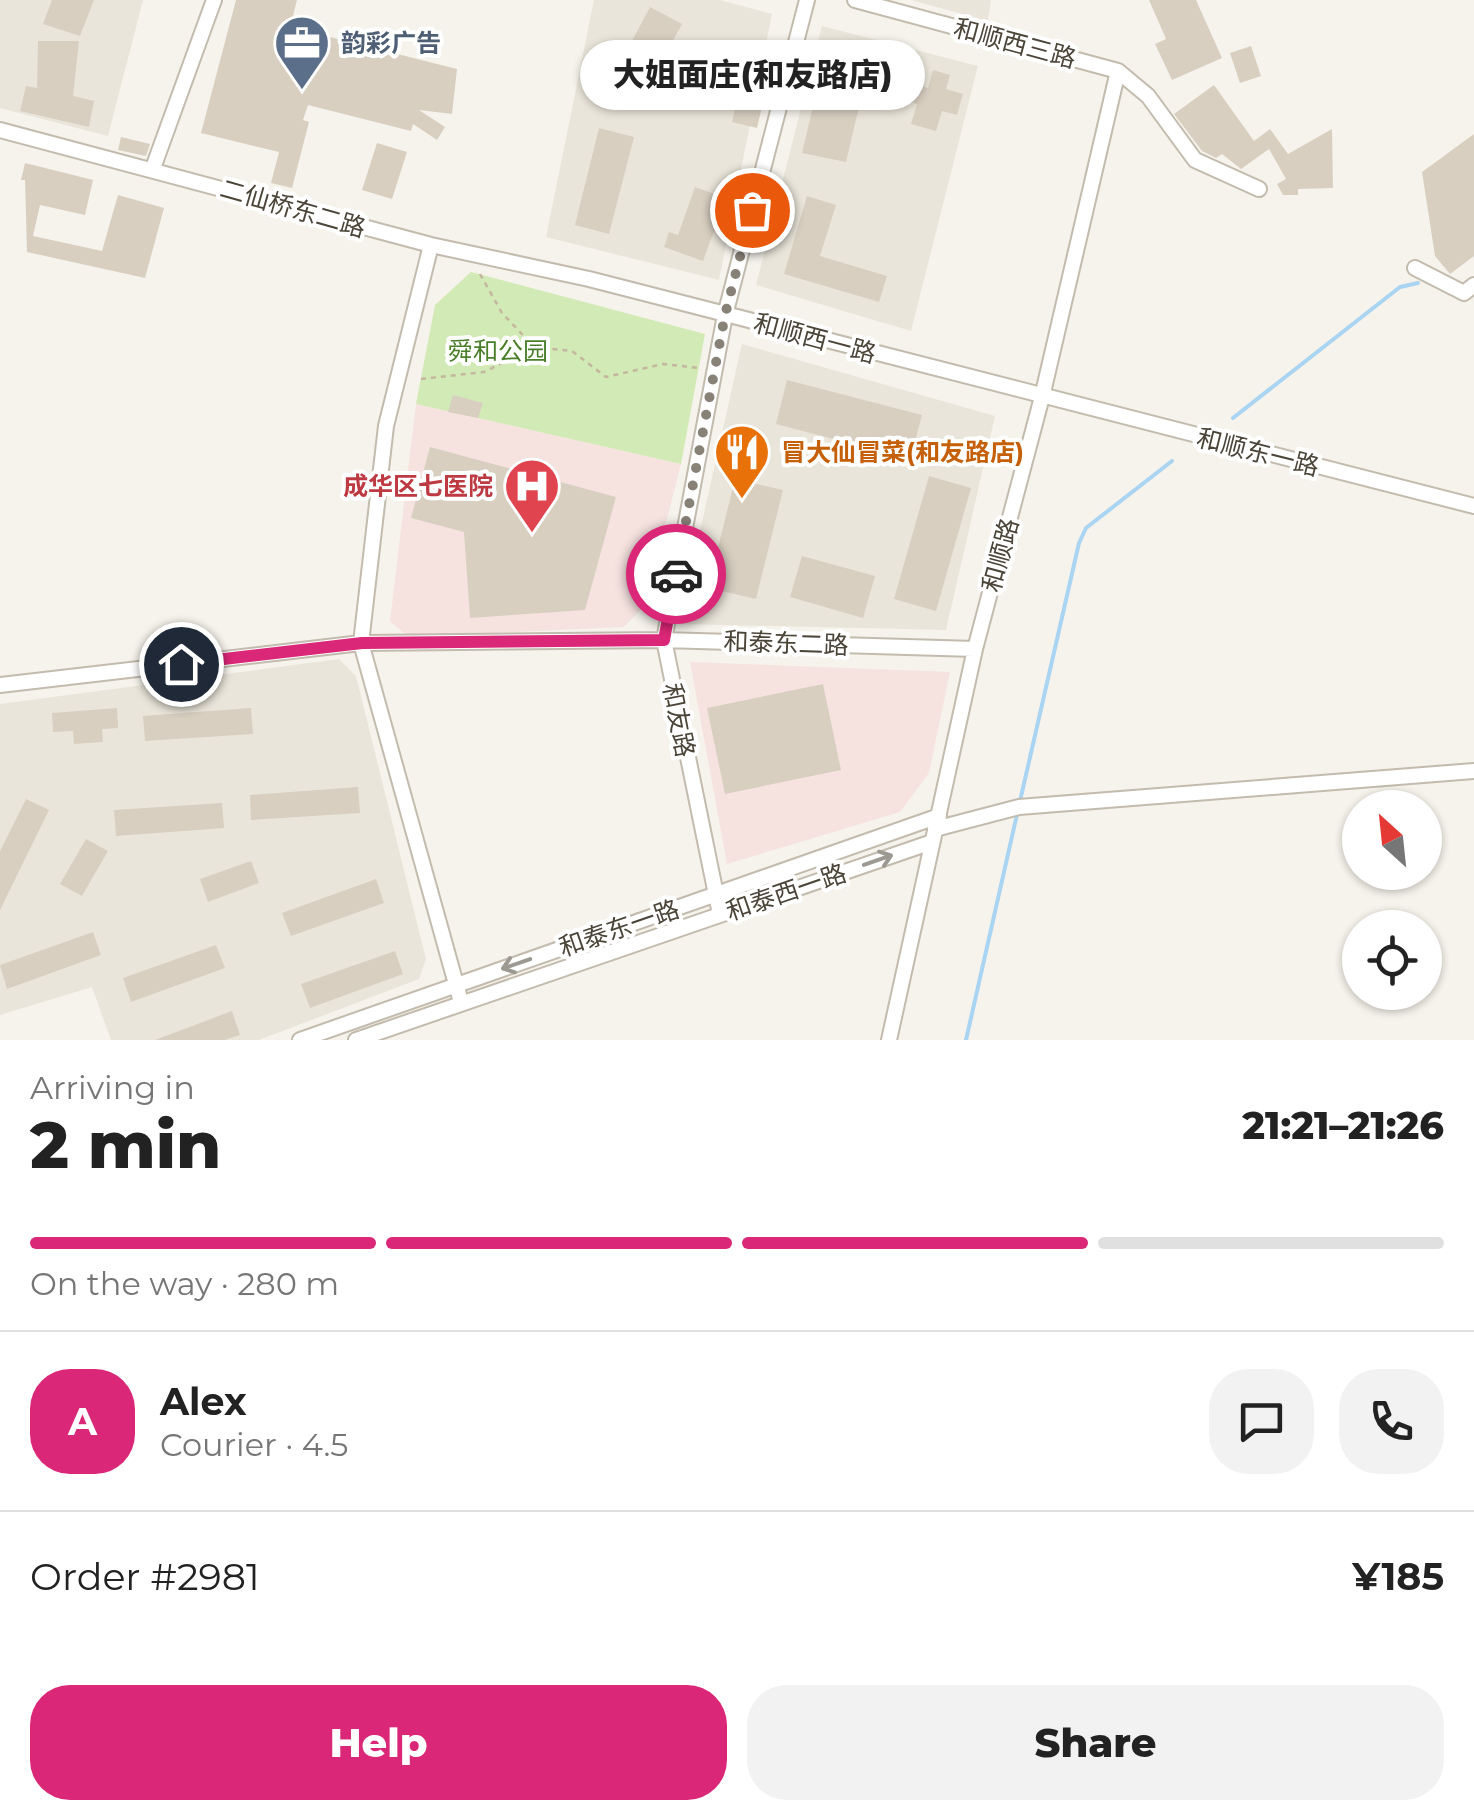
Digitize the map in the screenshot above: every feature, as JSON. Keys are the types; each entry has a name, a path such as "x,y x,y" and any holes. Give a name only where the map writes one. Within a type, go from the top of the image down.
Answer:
{"street":[{"path":"153,168 214,0"},
{"name":"和友路","path":"720,914 713,895 664,640 725,315 807,0"},
{"name":"和顺西三路","path":"855,0 1118,71"},
{"path":"1118,71 1148,96 1195,160 1259,189"},
{"name":"和顺路","path":"890,1040 975,648 1042,397 1118,71"},
{"name":"二仙桥东二路","path":"0,130 431,245 588,278"},
{"path":"431,245 386,426 362,643 460,1002"},
{"path":"1416,268 1464,293 1474,285"},
{"name":"和顺西一路","path":"588,278 1042,397"},
{"name":"和顺东一路","path":"1042,397 1474,506"},
{"name":"和泰东二路","path":"0,685 362,643 664,640 975,648"},
{"path":"935,829 1019,807 1474,771"},
{"name":"和泰东一路","path":"300,1040 713,895 935,829"},
{"name":"和泰西一路","path":"356,1040 720,914 935,829"}],"path":[{"path":"480,274 502,314 534,347"},
{"path":"420,379 484,372 534,347 572,351 606,377 663,364 699,368"}],"shaded area":[{"path":"0,0 143,0 108,136 0,108"},
{"path":"594,0 720,0 772,14 719,280 546,237"},
{"path":"911,0 991,0 988,21"},
{"path":"822,26 978,66 911,331 756,285"},
{"path":"742,344 995,416 946,630 679,624"},
{"name":"成华区七医院","path":"416,404 681,464 645,605 624,627 408,637 390,621"},
{"path":"339,659 356,676 426,959 419,979 259,1040 111,1040 92,987 0,1015 0,704"},
{"path":"690,662 950,672 929,773 900,812 727,864"}],"green space":[{"name":"舜和公园","path":"471,272 705,334 681,464 416,404 435,305"}],"building":[{"path":"52,0 94,0 80,36 43,24"},
{"path":"236,0 297,0 290,27 457,69 452,114 419,110 445,127 437,140 413,124 411,131 308,105 303,120 309,122 292,188 271,183 279,152 201,133"},
{"path":"1149,0 1196,0 1222,58 1172,80 1155,44 1166,39"},
{"path":"650,7 682,24 638,105 607,88"},
{"path":"847,40 873,48 846,162 802,153 826,51"},
{"path":"38,41 79,41 73,96 94,101 89,127 20,111 26,86 37,88"},
{"path":"719,42 774,55 757,128 732,122 743,75 713,68"},
{"path":"1251,46 1261,76 1240,83 1230,53"},
{"path":"933,70 950,75 946,89 963,94 957,115 942,111 936,131 911,124 917,104 899,98 904,81 928,88"},
{"path":"1214,85 1254,141 1270,129 1288,154 1332,129 1333,188 1298,189 1298,195 1283,195 1277,184 1286,179 1269,149 1241,169 1222,154 1216,158 1202,151 1174,114"},
{"path":"599,128 634,137 609,234 575,225"},
{"path":"1474,134 1474,256 1450,274 1435,256 1422,172"},
{"path":"121,137 150,144 146,156 118,150"},
{"path":"377,143 407,152 392,199 362,190"},
{"path":"25,163 93,180 85,215 40,205 33,236 102,251 118,195 164,208 145,278 27,252 25,180 21,180"},
{"path":"695,187 726,198 703,261 664,247 669,232 678,235"},
{"path":"807,196 836,205 820,256 887,276 879,302 784,274"},
{"path":"787,380 922,415 910,459 776,424"},
{"path":"453,395 483,403 478,418 448,412"},
{"path":"430,447 616,497 585,610 470,618 464,532 411,518"},
{"path":"929,476 971,488 936,611 894,599"},
{"path":"735,479 783,490 756,599 708,588"},
{"path":"802,556 875,576 863,618 790,597"},
{"path":"823,684 841,770 725,794 707,708"},
{"path":"117,708 118,728 102,729 103,742 74,744 73,731 53,732 52,713"},
{"path":"251,708 253,734 145,741 143,716"},
{"path":"358,787 360,813 251,820 250,795"},
{"path":"26,799 49,810 0,910 0,851"},
{"path":"222,803 224,828 116,836 114,810"},
{"path":"86,839 108,851 82,896 60,884"},
{"path":"251,861 259,883 208,902 200,879"},
{"path":"376,879 384,903 291,936 282,913"},
{"path":"93,932 101,955 7,989 0,965"},
{"path":"216,945 225,968 131,1002 123,978"},
{"path":"395,951 403,974 310,1008 301,984"},
{"path":"232,1011 240,1035 225,1040 155,1040"}],"waterway":[{"path":"1233,418 1400,287 1418,283"},
{"path":"1020,801 1079,543 1086,528 1172,461"},
{"path":"966,1040 1018,810"}],"way so far":[{"path":"676,574 725,315 752,210"}],"place":[{"name":"韵彩广告","path":"302,92"},
{"name":"大姐面庄(和友路店)","path":"752,210"},
{"name":"冒大仙冒菜(和友路店)","path":"742,501"},
{"name":"成华区七医院","path":"532,535"}],"route":[{"path":"181,664 362,643 664,640 676,574"}]}
